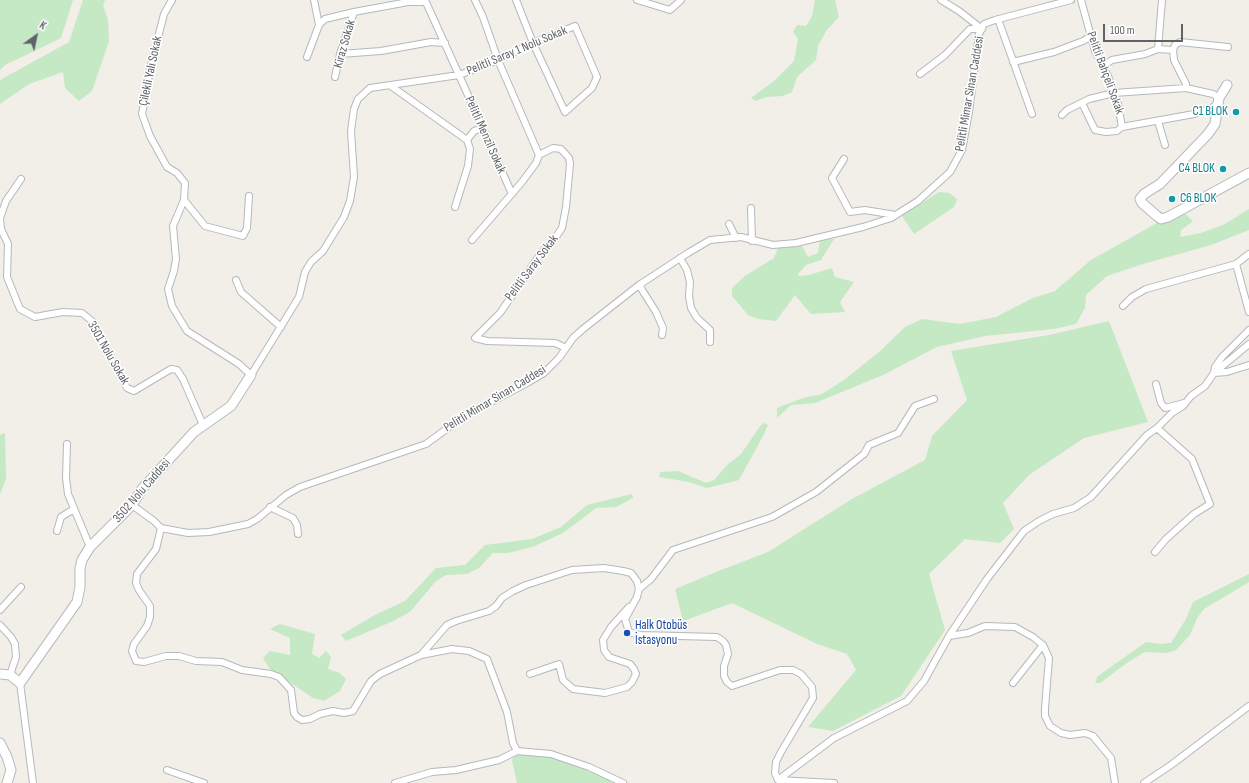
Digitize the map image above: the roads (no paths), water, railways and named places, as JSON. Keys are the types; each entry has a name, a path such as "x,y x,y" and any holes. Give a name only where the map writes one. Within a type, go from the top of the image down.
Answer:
{"street":[{"name":"Çilekli Yalı Sokak","path":"172,0 164,14 151,65 142,114 150,136 167,167 177,173 185,183 184,200 173,226 176,259 168,289 172,306 187,331 239,364 251,375"},
{"path":"314,0 319,25"},
{"path":"472,240 512,194 536,163 539,155 498,60 483,17 475,0"},
{"path":"516,0 533,43"},
{"path":"637,0 670,10 681,0"},
{"path":"941,0 959,11 982,29"},
{"name":"Pelitli Mimar Sinan Caddesi","path":"161,528 188,533 209,532 237,527 257,519 286,495 314,482 426,444 463,417 527,383 544,372 559,358 583,329 639,286 680,258 710,240 736,238 773,245 796,243 863,227 895,215 918,201 950,172 962,150 969,112 979,34 984,24 1071,0"},
{"name":"Pelitli Bahçeli Sokak","path":"1081,0 1095,51 1114,93 1122,127 1206,111 1215,106 1219,98"},
{"path":"1158,49 1162,0"},
{"name":"Kiraz Sokak","path":"336,77 340,54 354,12 408,2 425,1"},
{"name":"Pelitli Menzil Sokak","path":"425,1 512,194"},
{"path":"307,57 319,25 325,19 331,16 354,12"},
{"path":"998,19 1032,114"},
{"name":"Pelitli Saray 1 Nolu Sokak","path":"251,375 299,297 306,272 311,262 323,251 344,217 350,202 354,177 351,131 354,109 358,99 370,88 459,75 498,60 533,43 575,26 597,77 592,88 565,112 533,43"},
{"path":"920,74 944,55 970,29 982,29"},
{"path":"1013,62 1054,52 1083,41 1091,36"},
{"path":"340,54 381,51 431,42 445,43"},
{"path":"1186,88 1186,84 1174,60 1173,50 1175,45 1180,42 1228,47"},
{"path":"1103,66 1112,60 1145,54 1158,49 1173,50"},
{"path":"1227,85 1219,98 1216,120 1208,134 1160,184 1144,194 1140,199 1142,203 1161,219 1168,217 1249,173"},
{"path":"391,86 467,140 470,149 468,166 455,207"},
{"path":"1062,115 1082,102 1114,93 1186,88 1213,94 1219,98"},
{"path":"1082,102 1095,130 1106,132 1117,130 1122,127"},
{"path":"1158,121 1165,145"},
{"path":"467,140 474,131 482,128"},
{"name":"Pelitli Saray Sokak","path":"539,155 553,148 561,149 569,158 570,164 566,207 562,228 553,242 541,253 500,313 475,338 487,341 554,342 566,348"},
{"path":"844,159 832,178 850,212 865,210 895,215"},
{"name":"3501 Nolu Sokak","path":"21,179 6,201 0,218 1,229 8,244 7,277 20,309 35,317 62,312 82,313 92,322 127,388 134,391 171,369 177,370 183,379 203,425"},
{"path":"184,200 205,226 244,236 247,228 249,196"},
{"path":"751,208 752,241"},
{"path":"729,224 736,238"},
{"path":"1123,306 1132,297 1146,289 1236,264 1249,254"},
{"path":"680,258 687,270 690,282 689,296 691,308 697,318 710,330 710,342"},
{"path":"1236,264 1249,312"},
{"path":"236,280 241,292 281,327"},
{"path":"639,286 656,312 663,328 662,335"},
{"path":"1214,373 1215,367 1222,357 1249,330"},
{"path":"778,780 834,738 907,701 924,681 949,636 986,579 1024,531 1039,521 1053,514 1074,508 1091,497 1147,435 1205,386 1214,373 1249,344"},
{"path":"1214,373 1227,372 1249,365"},
{"name":"3502 Nolu Caddesi","path":"20,683 77,602 80,587 80,568 82,560 90,547 132,505 147,484 184,443 203,425 231,406 251,375"},
{"path":"1156,384 1165,408 1185,403"},
{"path":"778,780 775,773 776,762 789,737 813,698 812,688 801,674 793,670 780,670 732,686 727,682 724,676 724,666 728,654 726,645 717,637 640,635 629,632 625,618 636,598 639,589 651,579 673,550 772,517 816,492 864,454 869,445 898,433 915,406 934,399"},
{"path":"1155,552 1166,539 1194,514 1210,504 1192,459 1157,428"},
{"path":"67,444 66,478 68,494 90,547"},
{"path":"132,505 161,528 156,549 137,574 136,583 150,606 150,617 147,626 134,644 132,651 136,661 144,662 166,656 179,656 196,661 222,662 242,670 271,674 279,677 291,690 294,713 302,720 310,719 320,714 333,711 344,713 353,711 371,681 380,674 420,655 452,649 469,651 487,659 507,712 513,743 517,751"},
{"path":"270,507 293,518 297,525 298,534"},
{"path":"57,531 61,517 74,509"},
{"path":"420,655 447,625 489,611 496,606 502,598 513,591 561,573 591,568 623,571 631,573 637,581 639,589"},
{"path":"0,610 21,587"},
{"path":"530,674 558,664 563,680 574,689 605,693 627,687 632,682 636,674 634,669 630,664 609,657 604,650 603,640 611,627 636,598"},
{"path":"0,625 12,637 15,644 16,657 10,675"},
{"path":"949,636 968,633 985,626 1016,628 1033,637 1043,645 1049,658 1044,708 1045,716 1050,726 1061,733 1070,735 1085,733 1093,736 1111,758 1115,783"},
{"path":"1013,683 1043,645"},
{"path":"0,674 10,675 20,683 33,783"},
{"path":"1144,783 1171,765 1249,706"},
{"path":"0,743 7,757 10,770 7,783"},
{"path":"395,783 432,772 456,770 499,760 517,751 551,754 589,767 624,783"},
{"path":"167,770 204,783"},
{"path":"778,780 834,783"}],"place":[{"name":"C1 BLOK","path":"1236,112"},
{"name":"C4 BLOK","path":"1223,169"},
{"name":"C6 BLOK","path":"1172,199"},
{"name":"Halk Otobüs İstasyonu","path":"627,633"}]}
